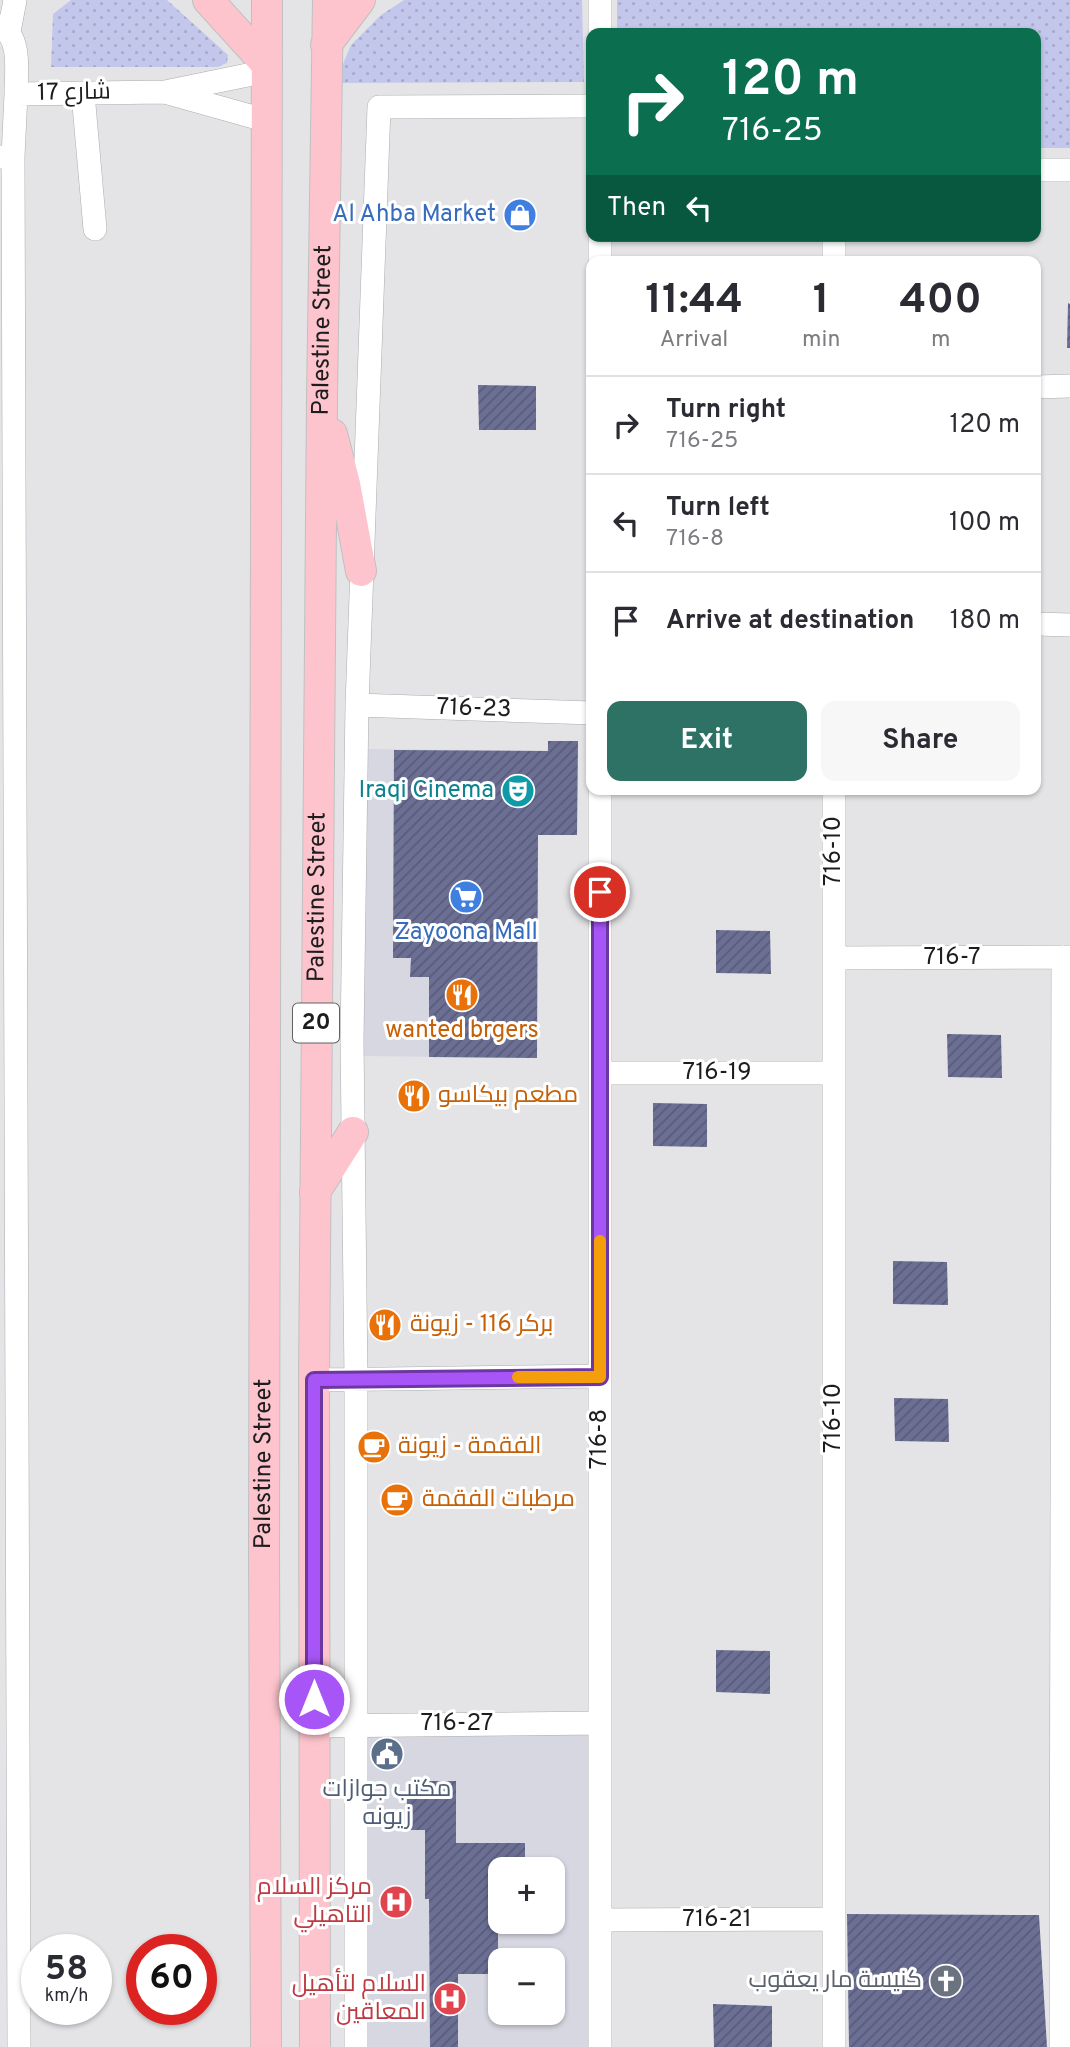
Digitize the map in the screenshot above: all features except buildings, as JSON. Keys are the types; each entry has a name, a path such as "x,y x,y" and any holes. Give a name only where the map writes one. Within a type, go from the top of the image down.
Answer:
{"main road":[{"path":"208,0 267,68"},
{"name":"Palestine Street","path":"266,2047 264,1497 267,0"},
{"name":"Palestine Street","path":"315,2047 315,1192 328,0"},
{"path":"326,45 360,0"},
{"path":"322,398 345,484 361,571"},
{"path":"315,1192 353,1132"}],"street":[{"path":"15,0 4,29 15,46 16,94"},
{"path":"600,0 600,28"},
{"name":"شارع 17","path":"13,2041 9,1811 6,157 16,94 165,92 267,68"},
{"name":"شارع 17","path":"165,92 268,121"},
{"path":"83,94 95,229"},
{"path":"356,2047 356,1379 352,1040 357,705 379,107 586,106"},
{"path":"1041,170 1070,170"},
{"path":"1041,387 1070,386"},
{"path":"1041,625 1070,625"},
{"name":"716-23","path":"357,705 586,713"},
{"name":"716-8","path":"600,795 600,2047"},
{"name":"716-10","path":"834,795 834,2047"},
{"path":"1061,2047 1067,957"},
{"name":"716-7","path":"834,958 1067,957"},
{"name":"716-19","path":"600,1073 834,1073"},
{"path":"314,1380 600,1377"},
{"name":"716-27","path":"313,1726 600,1723"},
{"name":"716-21","path":"600,1920 834,1919"}],"shaded area":[{"path":"71,0 167,0 228,55 227,63 217,67 51,67 53,14"},
{"path":"404,0 582,0 584,82 335,83 351,45 381,15"},
{"path":"617,0 1070,0 1070,148 1041,148 1041,28 617,28"},
{"name":"Zayoona Mall","path":"548,741 578,741 577,835 538,835 537,1058 362,1056 365,749 547,751"},
{"path":"600,1723 600,2047 356,2047 355,1725"}],"slow traffic":[{"path":"518,1377 600,1377 600,1241"}],"place":[{"name":"Al Ahba Market","path":"520,215"},
{"name":"Iraqi Cinema","path":"518,791"},
{"name":"Zayoona Mall","path":"466,897"},
{"name":"wanted brgers","path":"462,995"},
{"name":"مطعم بيكاسو","path":"414,1096"},
{"name":"بركر 116 - زيونة","path":"385,1325"},
{"name":"الفقمة - زيونة","path":"374,1447"},
{"name":"مرطبات الفقمة","path":"397,1500"},
{"name":"مكتب جوازات زيونه","path":"387,1754"},
{"name":"مركز السلام التاهيلي","path":"396,1902"},
{"name":"كنيسة مار يعقوب","path":"946,1981"},
{"name":"السلام لتأهيل المعاقين","path":"450,1999"}],"route":[{"path":"314,1699 314,1380 600,1377 600,892"}]}
